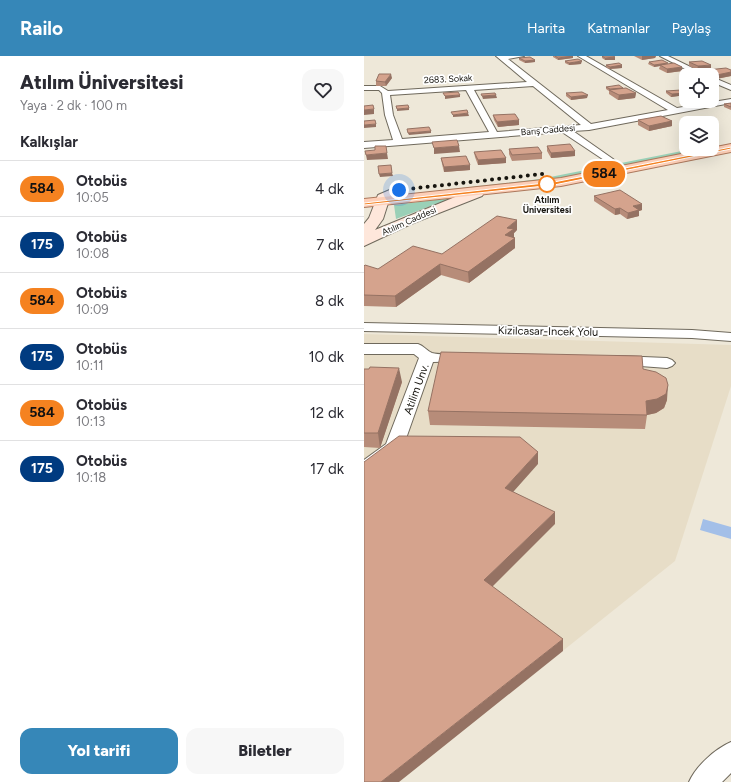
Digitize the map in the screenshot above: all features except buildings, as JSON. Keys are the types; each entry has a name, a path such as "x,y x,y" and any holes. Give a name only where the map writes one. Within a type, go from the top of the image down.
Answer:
{"main road":[{"path":"364,193 526,176 679,147"},
{"path":"364,204 569,181 731,148"}],"street":[{"path":"500,57 521,56"},
{"path":"581,56 676,112"},
{"path":"663,56 688,68"},
{"path":"500,57 589,127"},
{"path":"719,82 731,88"},
{"name":"2683. Sokak","path":"364,88 380,88 386,93 535,84"},
{"path":"469,88 494,134"},
{"path":"386,93 389,115 398,142"},
{"name":"Barış Caddesi","path":"364,145 589,127 731,101"},
{"path":"564,129 610,161"},
{"path":"382,202 385,196 399,190"},
{"name":"Atılım Caddesi","path":"364,241 413,218 477,192"},
{"name":"Atılım Caddesi","path":"364,234 376,219 382,202"},
{"name":"Kizilcasar-Incek Yolu","path":"364,327 692,334 731,337"},
{"name":"Atilim Unv.","path":"364,350 418,349 427,357 394,447 364,469"},
{"path":"427,357 475,358"},
{"path":"603,361 667,362"},
{"path":"704,782 731,755"}],"shaded area":[{"path":"364,334 731,345 731,386 675,561 399,782 364,782"}],"green space":[{"path":"679,152 679,155 580,176 536,182 427,192 540,179"},
{"path":"452,198 396,219 394,205"}],"water":[{"path":"703,519 731,527 731,539 700,530"}],"bus line":[{"name":"584","path":"364,203 530,187 607,174 731,148"}],"place":[{"name":"Atılım Üniversitesi","path":"547,184"}],"route":[{"path":"399,190 542,174 547,184"}]}
